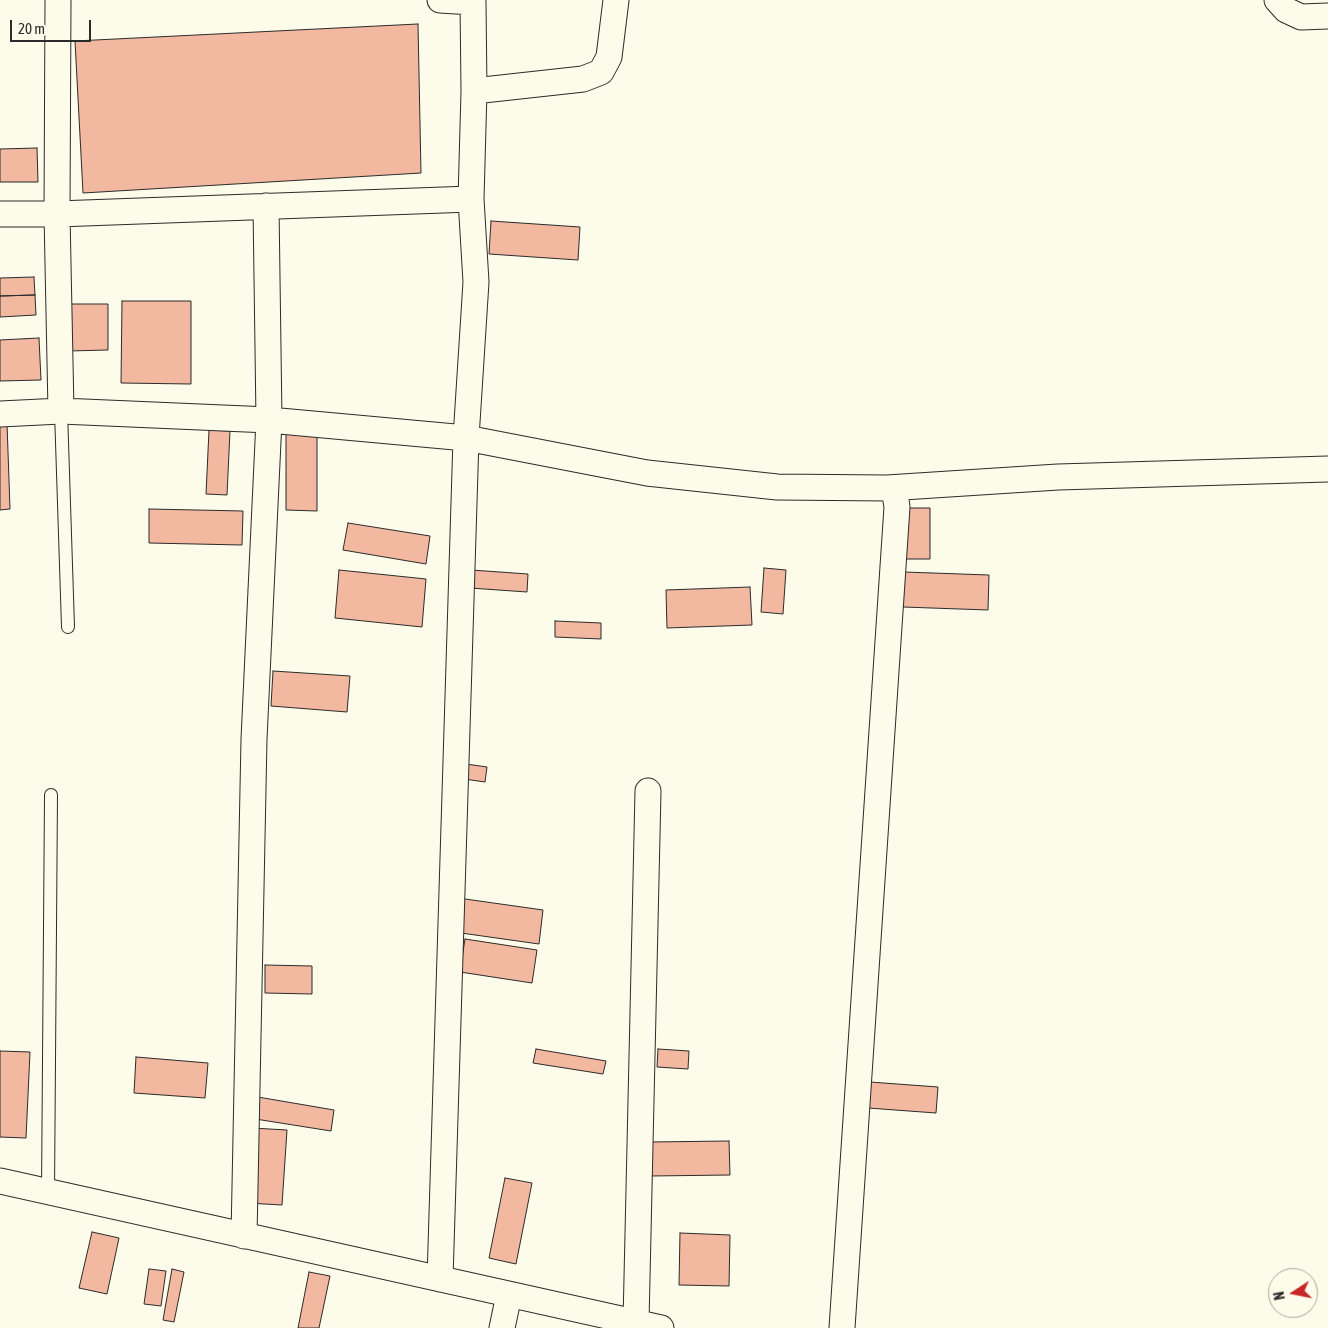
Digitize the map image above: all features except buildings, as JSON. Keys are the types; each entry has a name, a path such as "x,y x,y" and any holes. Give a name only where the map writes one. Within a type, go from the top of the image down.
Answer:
{"street":[{"path":"58,0 57,214 61,411"},
{"path":"440,0 473,2 474,91 471,199 476,282 466,438 440,1279"},
{"path":"474,91 583,79 601,72 609,57 616,0"},
{"path":"1277,0 1286,10 1301,17 1328,16"},
{"path":"0,214 57,214 471,199"},
{"path":"244,1236 254,739 269,420 266,206"},
{"path":"0,414 61,411 269,420 466,438 648,473 777,487 887,488 1058,477 1328,469"},
{"path":"842,1328 897,507 895,494 887,488"},
{"path":"636,1322 648,792"},
{"path":"0,1181 661,1328"},
{"path":"502,1328 509,1294"}],"lane":[{"path":"61,411 68,627"},
{"path":"48,1192 51,795"}]}
